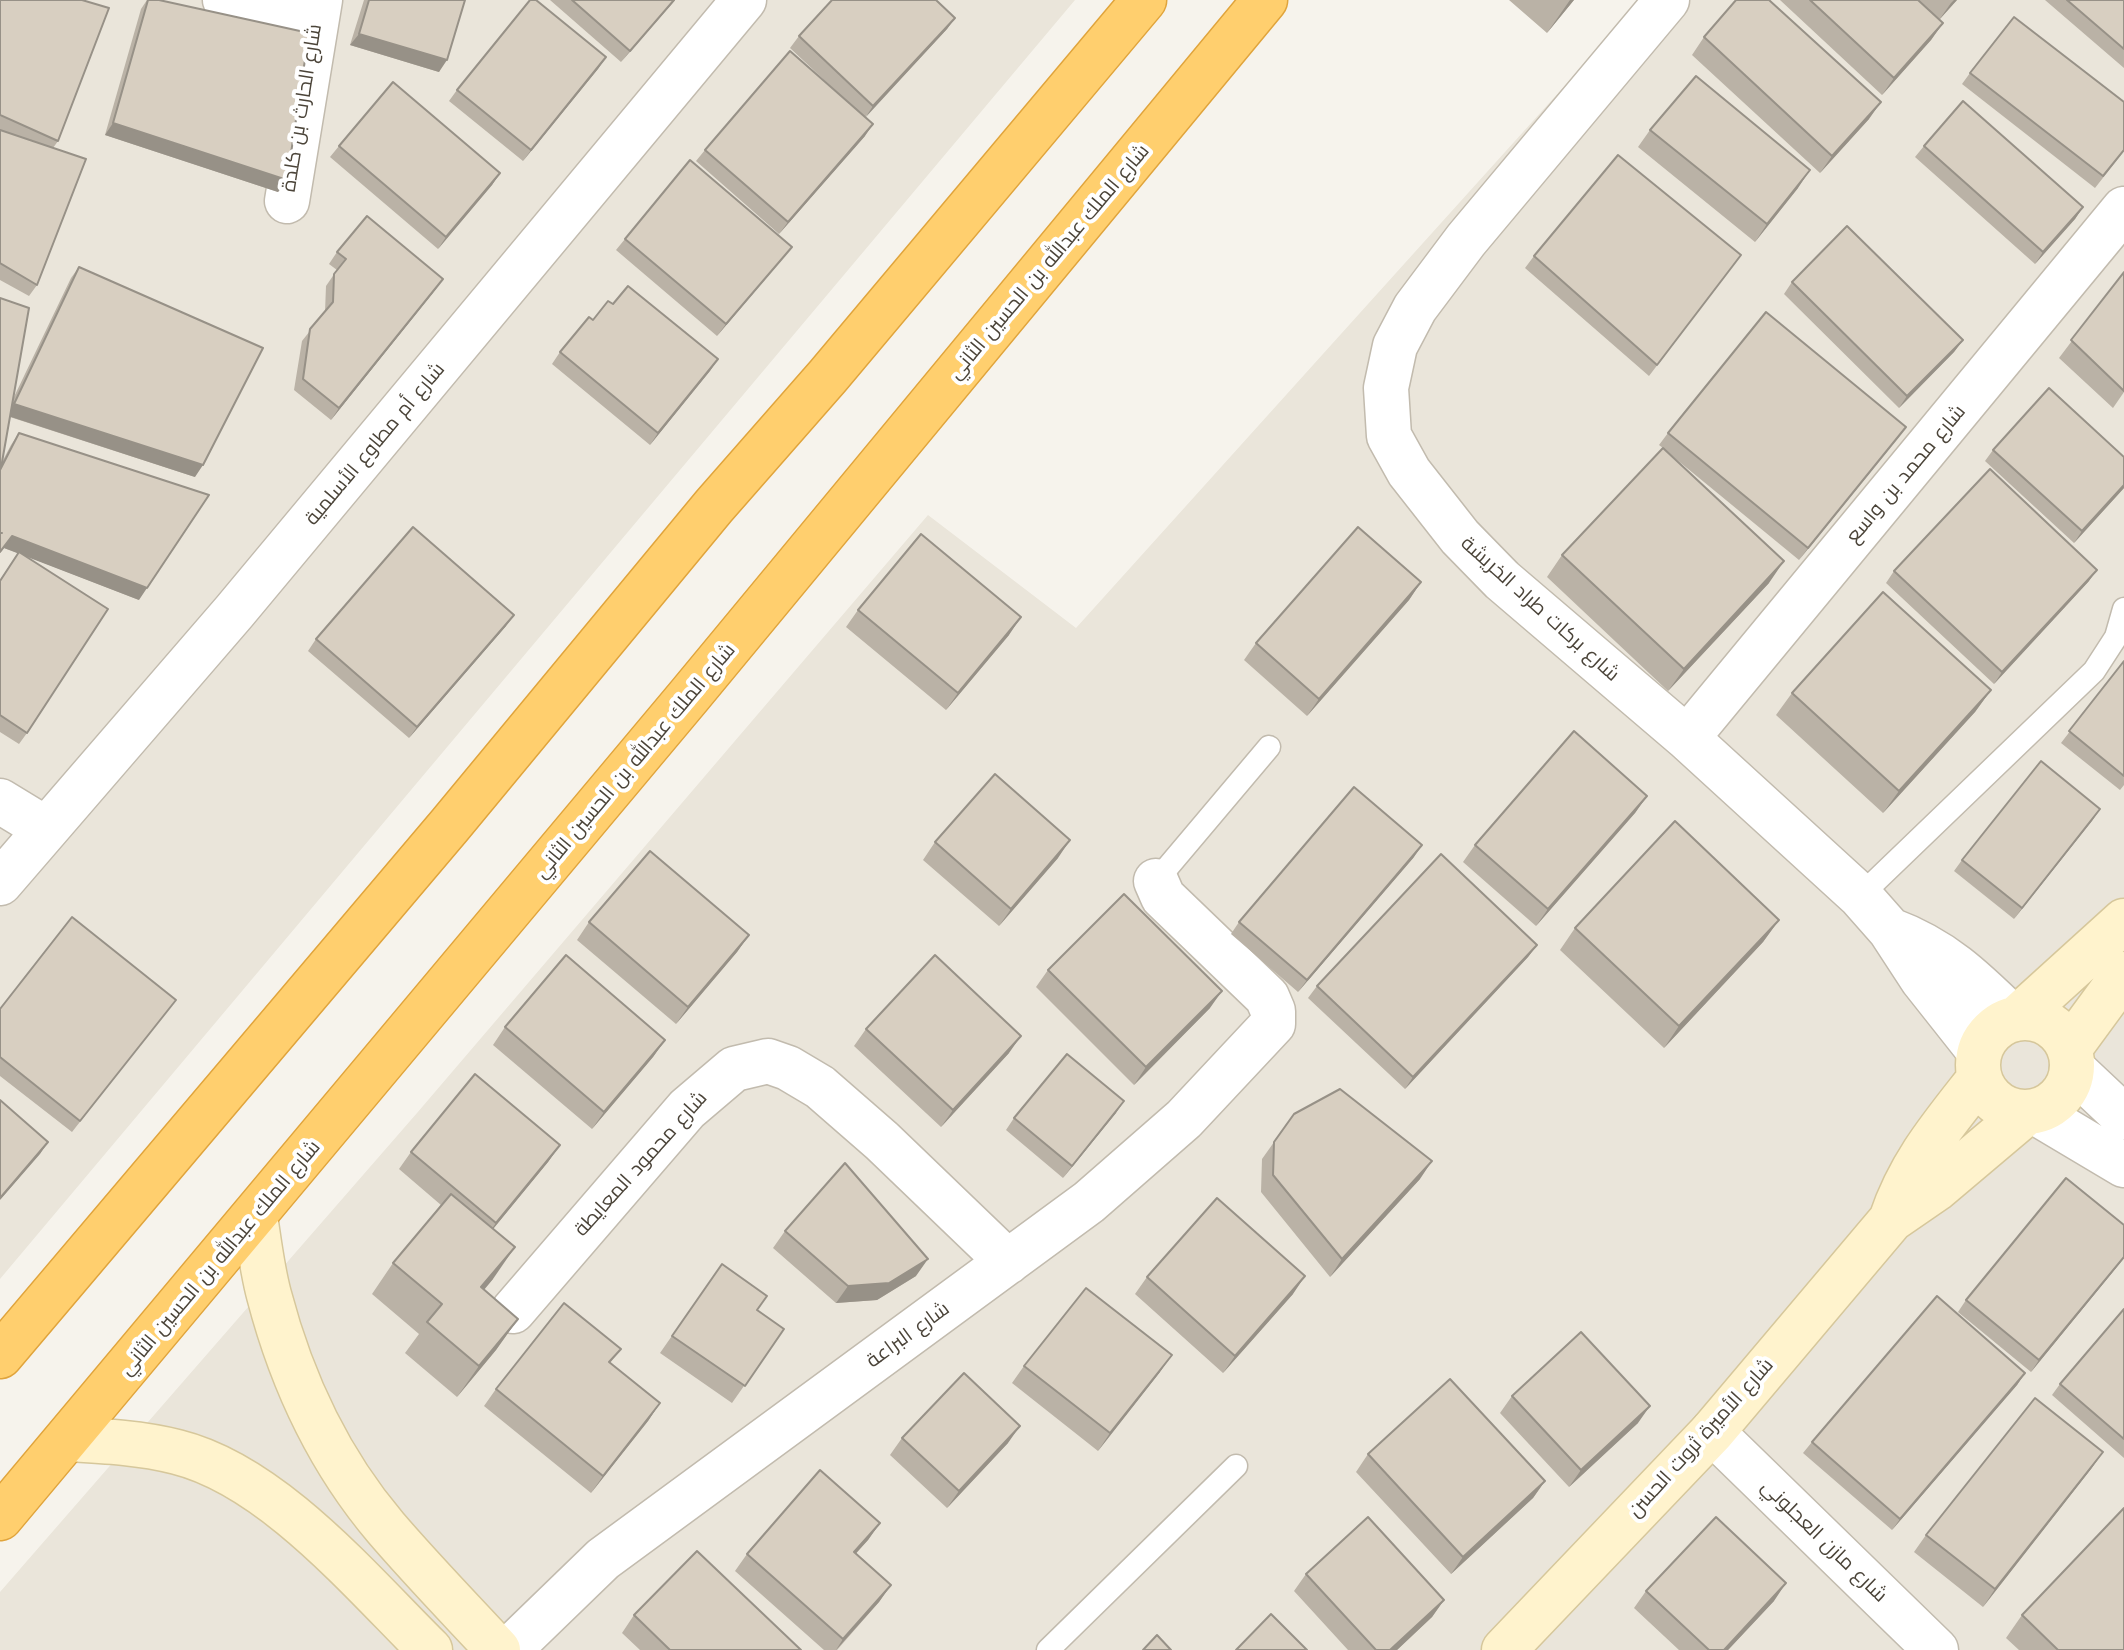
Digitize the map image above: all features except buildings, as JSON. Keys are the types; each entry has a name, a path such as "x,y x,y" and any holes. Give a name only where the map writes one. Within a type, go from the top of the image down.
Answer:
{"highway":[{"path":"0,1356 1144,0"},
{"name":"شارع الملك عبدالله بن الحسين الثاني","path":"0,1518 749,624 1265,0"}],"street":[{"name":"شارع الحارث بن كلدة","path":"225,0 319,7 287,201"},
{"name":"شارع أم مطاوع الأسلمية","path":"0,883 255,587 744,0"},
{"name":"شارع بركات طراد الخريشة","path":"1667,0 1466,240 1415,308 1395,346 1386,388 1389,436 1409,472 1460,537 1502,580 1687,738 1860,896 1890,930 1979,1065"},
{"name":"شارع محمد بن واسع","path":"1687,738 2124,209"},
{"path":"0,801 46,829"},
{"name":"شارع البراعة","path":"509,1650 603,1559 1089,1202 1184,1119 1273,1024 1273,1011 1267,997 1163,897 1156,881"},
{"path":"2124,921 2016,1018 1999,1025 1986,1036 1979,1065 1989,1097 2006,1109 2031,1112 2124,1165"},
{"name":"شارع بركات طراد الخريشة","path":"1890,930 1920,941 1945,957 2016,1018"},
{"path":"2031,1112 2049,1106 2061,1096 2069,1083 2071,1058 2124,974"},
{"path":"2016,1018 2034,1018 2049,1024 2061,1035 2071,1058 2124,1117"},
{"name":"شارع محمود المعايطة","path":"513,1311 687,1109 734,1069 768,1061 788,1068 820,1087 882,1141 1008,1262"},
{"name":"شارع الأميرة ثروت الحسن","path":"1891,1220 1902,1188 1915,1164 1979,1065"},
{"name":"شارع الأميرة ثروت الحسن","path":"1504,1650 1712,1432 1891,1220 1936,1189 2031,1112"},
{"path":"255,1216 268,1292 285,1348 320,1429 346,1473 384,1526 498,1650"},
{"name":"شارع مازن العجلوني","path":"1712,1432 1936,1650"},
{"path":"68,1439 112,1441 180,1453 249,1483 332,1554 430,1650"}],"lane":[{"path":"1860,896 2094,671 2116,637 2124,609"},
{"path":"1156,881 1269,747"},
{"path":"1048,1650 1236,1466"}],"shaded area":[{"path":"0,0 1075,0 0,1279"},
{"path":"1642,0 2124,0 2124,1650 0,1650 0,1592 417,1113 928,515 1076,628"}]}
